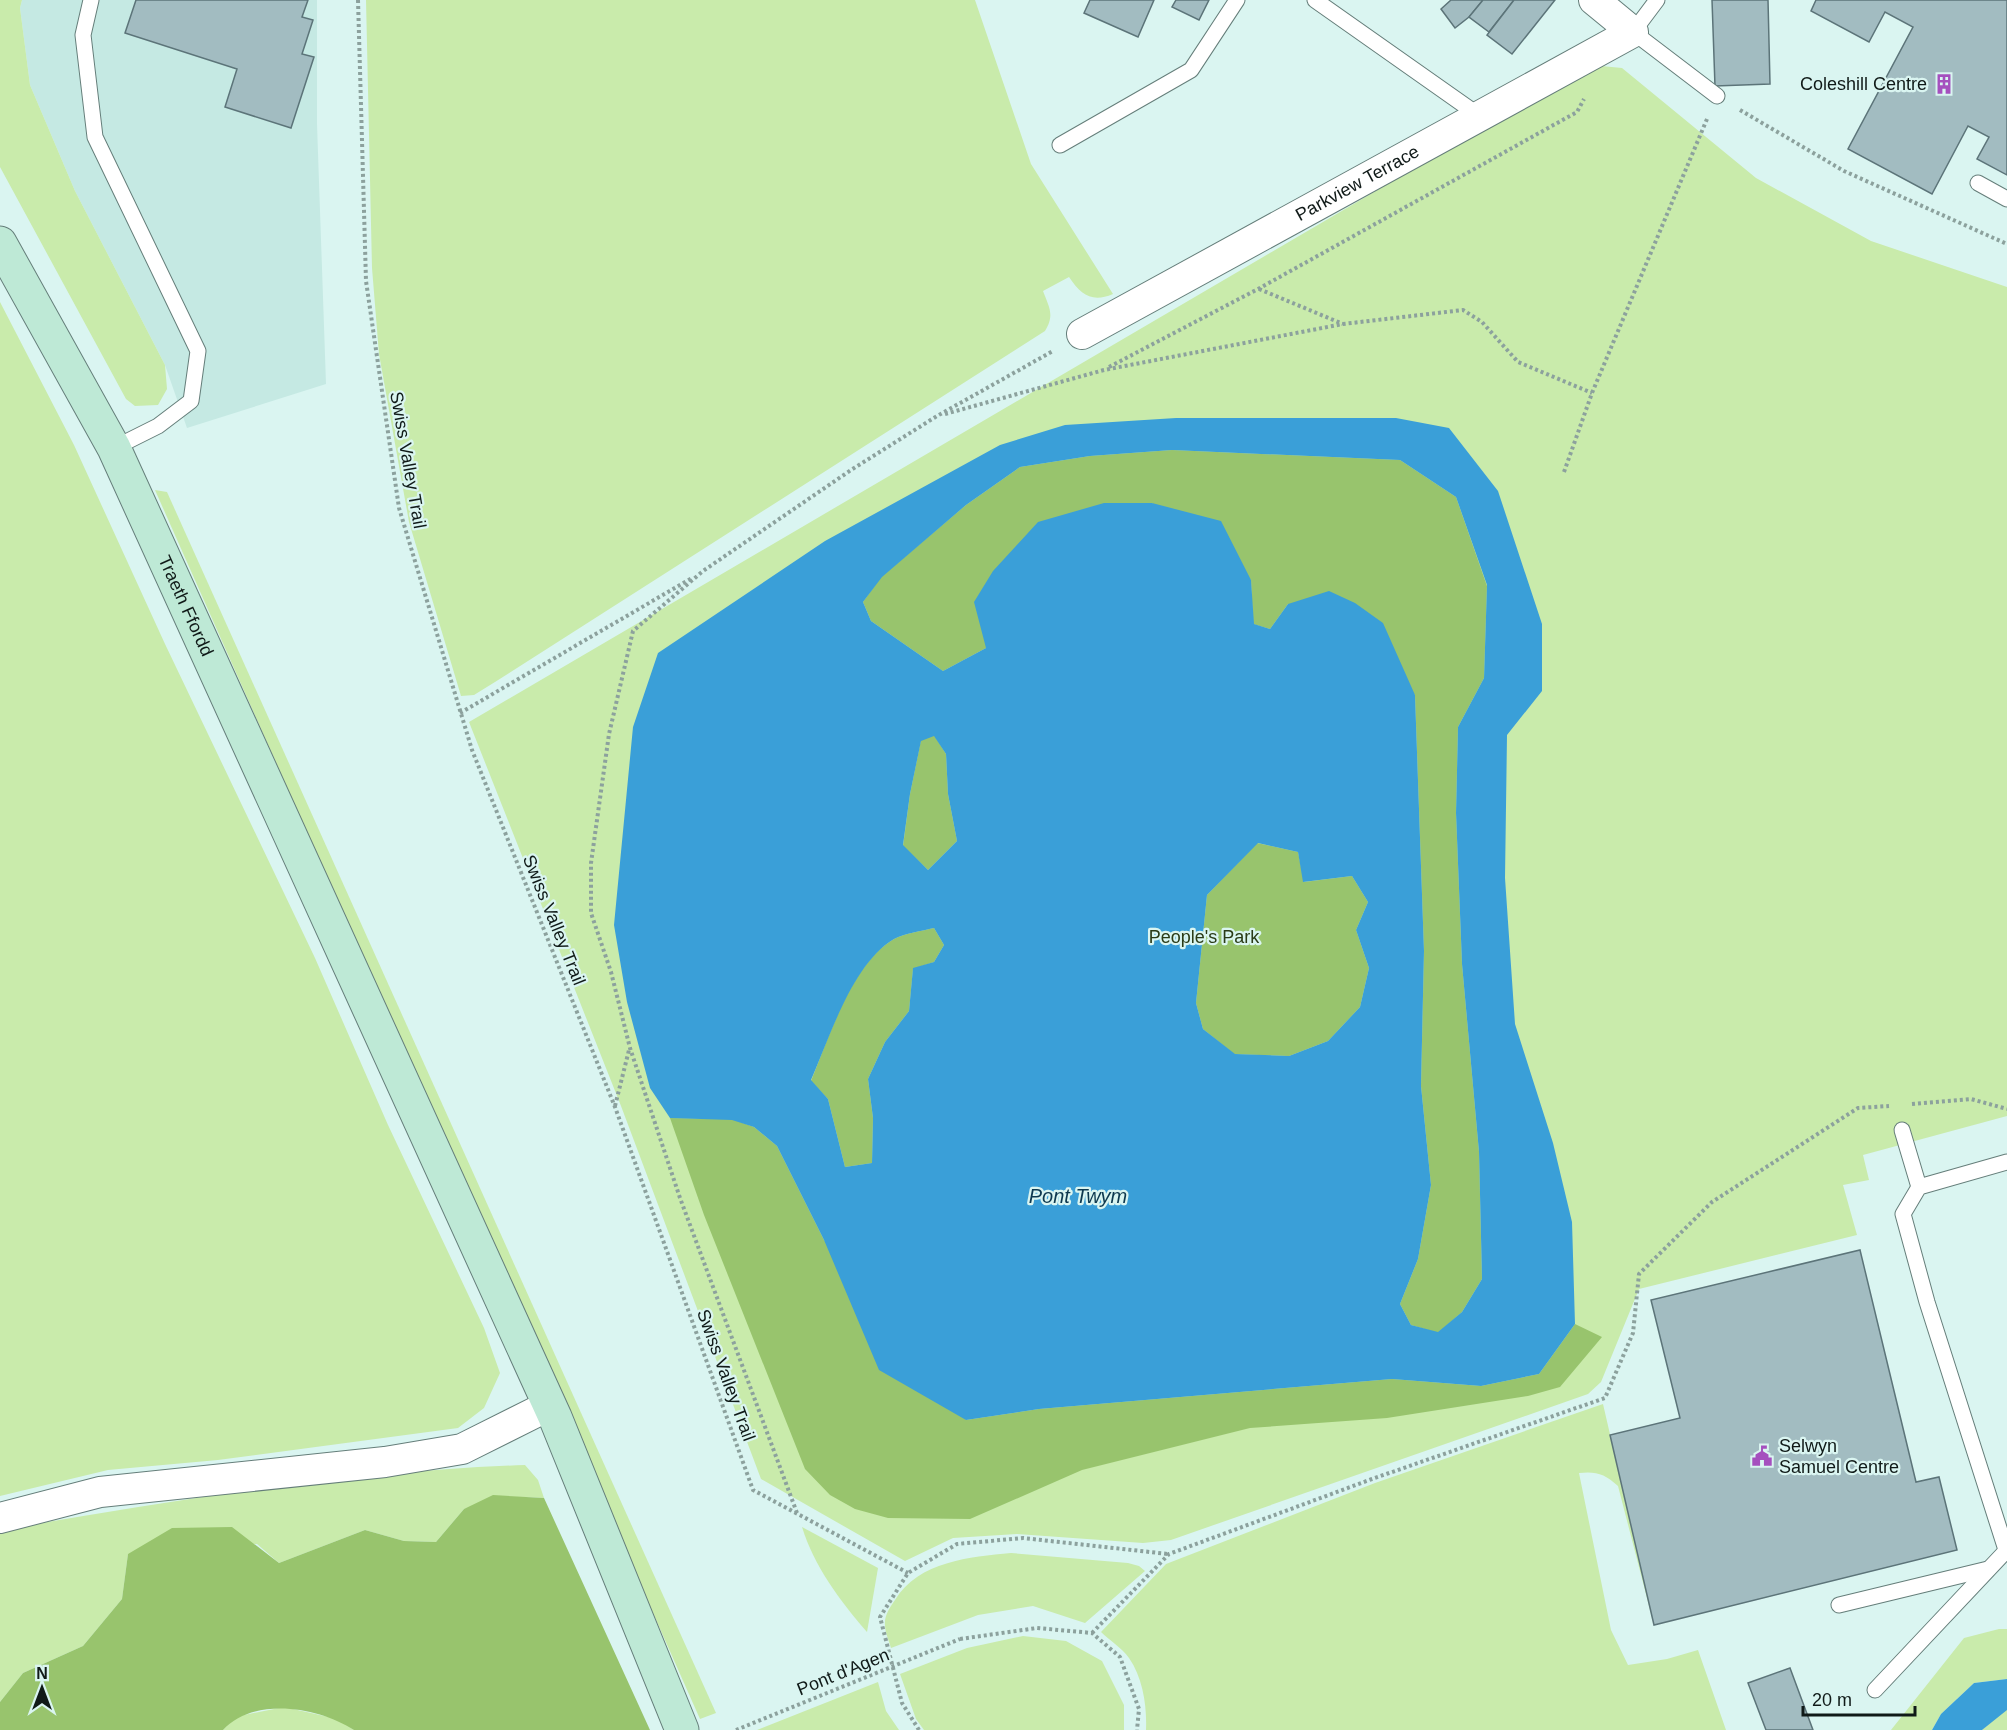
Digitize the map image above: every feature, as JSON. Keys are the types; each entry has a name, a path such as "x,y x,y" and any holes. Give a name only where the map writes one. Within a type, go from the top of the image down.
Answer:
{"main road":[{"name":"Traeth Ffordd","path":"0,243 114,448 355,975 417,1118 550,1405 682,1730"}],"street":[{"path":"1594,0 1633,32"},
{"name":"Parkview Terrace","path":"1082,334 1633,32"},
{"path":"0,1518 100,1492 385,1462 462,1449 550,1405"}],"lane":[{"path":"91,0 83,35 95,137 198,351 191,401 158,426 114,448"},
{"path":"1060,145 1191,70 1237,0"},
{"path":"1315,0 1481,117"},
{"path":"1657,0 1633,32 1717,96"},
{"path":"1978,183 2007,199"},
{"path":"1902,1130 1919,1187"},
{"path":"1875,1690 2006,1552 1927,1302 1903,1214 1919,1187 2007,1162"},
{"path":"1839,1605 1988,1569"}],"path":[{"name":"Swiss Valley Trail","path":"358,0 366,281 399,508 472,750 615,1107 753,1490 908,1573"},
{"path":"1104,370 1258,289 1577,112 1588,92"},
{"path":"1564,472 1592,393 1717,96 1844,171 2007,244"},
{"path":"1258,289 1343,324"},
{"path":"937,416 1104,370 1343,324 1463,310 1482,322 1518,362 1592,393"},
{"path":"460,713 703,571 851,470 937,416 1082,334"},
{"path":"703,571 633,631 609,734 591,862 591,913 611,972 630,1048 680,1198 797,1514"},
{"path":"615,1107 630,1048"},
{"path":"1904,1105 1971,1100 2007,1109"},
{"path":"1137,1730 1139,1708 1120,1657 1092,1633 1169,1554 1372,1479 1605,1398 1633,1333 1639,1274 1712,1202 1858,1108 1892,1106"},
{"path":"919,1730 902,1703 880,1617 908,1573 957,1544 1023,1538 1169,1554"},
{"name":"Pont d'Agen","path":"736,1730 960,1639 1036,1628 1092,1633"}],"shaded area":[{"path":"22,0 317,0 317,124 326,384 187,428 165,365 75,191 30,85 20,8"}],"green space":[{"path":"0,0 22,0 20,8 30,85 75,191 165,365 167,389 158,405 135,406 126,399 0,167"},
{"path":"366,0 975,0 1031,164 1113,294 1099,298 1088,296 1078,289 1069,277 1043,291 1050,316 1045,331 495,682 474,695 461,696 409,522 379,354 372,268"},
{"name":"People's Park","path":"1591,65 1622,68 1756,178 1871,241 2007,287 2007,1116 1863,1155 1869,1180 1843,1185 1857,1235 1639,1289 1601,1382 1588,1394 1171,1540 1143,1543 1017,1534 953,1538 905,1561 761,1479 621,1106 469,722"},
{"path":"0,302 74,445 165,644 315,958 388,1125 484,1328 500,1373 484,1408 458,1428 218,1460 108,1470 0,1496"},
{"path":"1172,450 1400,460 1456,497 1487,586 1484,678 1458,727 1456,813 1462,964 1479,1152 1482,1279 1462,1312 1438,1333 1411,1325 1400,1304 1418,1259 1431,1185 1421,1086 1424,951 1415,695 1288,604 1270,629 1253,624 1251,580 1152,503 986,648 943,671 871,621 863,602 881,577 966,505 1020,467 1090,456"},
{"path":"155,490 167,492 716,1713 700,1719"},
{"path":"934,735 946,754 948,794 957,841 928,870 903,846 910,794 921,740"},
{"path":"1257,843 1298,852 1304,882 1352,876 1368,902 1356,930 1369,968 1360,1007 1328,1041 1289,1056 1234,1054 1203,1029 1196,1003 1207,895"},
{"path":"934,928 944,945 934,962 913,969 909,1011 885,1042 868,1079 873,1118 872,1163 845,1167 828,1099 811,1081 843,1002 866,965 879,950 894,939"},
{"path":"670,1118 732,1119 754,1127 777,1146 824,1240 966,1420 1039,1409 1392,1379 1481,1386 1539,1374 1575,1324 1602,1337 1560,1387 1528,1396 1387,1418 1250,1428 1082,1470 970,1519 888,1518 855,1509 830,1495 805,1469 704,1215"},
{"path":"1603,1404 1654,1625 1618,1486 1600,1474 1579,1473 1611,1630 1628,1665 1667,1659 1698,1650 1726,1730 1146,1730 1145,1702 1138,1674 1126,1654 1101,1632 1166,1564 1375,1483"},
{"path":"525,1465 538,1480 544,1498 527,1497 464,1509 436,1542 404,1541 365,1530 279,1563 257,1544 128,1554 122,1599 83,1646 23,1673 0,1702 0,1532 6,1529 264,1488 394,1473"},
{"path":"493,1495 544,1498 650,1730 354,1730 340,1722 305,1711 269,1709 252,1712 236,1719 223,1730 0,1730 0,1702 23,1673 83,1646 122,1599 128,1554 172,1528 232,1527 279,1563 365,1530 404,1541 436,1542 464,1509"},
{"path":"802,1527 878,1568 867,1632 829,1582 813,1556"},
{"path":"1011,1553 1128,1563 1139,1566 1145,1571 1085,1623 1033,1606 978,1615 891,1648 885,1628 886,1615 905,1587 917,1577 947,1563"},
{"path":"2007,1629 2007,1679 1974,1683 1941,1714 1932,1730 1891,1730 1964,1638"},
{"path":"1023,1636 1066,1641 1102,1661 1124,1705 1124,1730 924,1730 916,1719 900,1674 967,1648"},
{"path":"878,1682 886,1711 899,1730 757,1730"},
{"path":"284,1707 338,1719 354,1730 223,1730 234,1717"},
{"path":"2003,1710 2007,1710 2007,1730 1982,1730"}],"water":[{"name":"Pont Twym","path":"1176,418 1396,418 1449,428 1498,491 1542,624 1542,691 1507,735 1505,878 1515,1024 1553,1143 1572,1222 1575,1324 1539,1374 1481,1386 1392,1379 1039,1409 966,1420 879,1370 824,1240 777,1146 754,1127 732,1120 670,1118 650,1088 627,1002 614,925 633,727 658,653 825,541 1000,445 1065,425","holes":["1172,450 1400,460 1456,497 1487,585 1484,678 1458,727 1456,813 1462,964 1479,1152 1482,1279 1462,1312 1438,1332 1411,1325 1400,1304 1418,1259 1431,1185 1421,1086 1424,951 1415,695 1383,623 1355,603 1329,591 1288,604 1270,629 1254,624 1251,580 1221,521 1152,503 1104,503 1038,522 993,571 974,602 986,648 943,671 871,621 863,602 882,577 966,505 1020,467 1090,456","934,736 946,754 948,794 957,841 928,870 903,845 910,794 921,741","1258,843 1298,852 1303,882 1352,876 1368,902 1356,930 1369,968 1360,1007 1328,1041 1289,1056 1235,1054 1203,1029 1196,1003 1207,895","934,928 944,945 934,962 913,968 909,1011 885,1042 868,1079 873,1118 872,1163 845,1167 828,1099 811,1080 854,983 879,950 894,939"]},
{"path":"2007,1679 2007,1710 1982,1730 1932,1730 1941,1714 1974,1683"}],"building":[{"path":"136,0 308,0 302,17 313,20 302,54 314,57 291,128 225,107 237,69 125,33"},
{"path":"1090,0 1154,0 1138,37 1084,13"},
{"path":"1176,0 1209,0 1199,20 1172,7"},
{"path":"1451,0 1483,0 1469,17 1455,28 1441,9"},
{"path":"1483,0 1514,0 1489,32 1469,17"},
{"path":"1514,0 1555,0 1512,54 1487,35"},
{"path":"1712,0 1768,0 1770,84 1715,86"},
{"name":"Coleshill Centre","path":"1816,0 2007,0 2007,175 1977,159 1989,137 1968,126 1932,194 1848,149 1913,27 1885,12 1869,42 1811,11"},
{"name":"Selwyn Samuel Centre","path":"1860,1250 1916,1482 1939,1477 1957,1550 1654,1625 1610,1435 1680,1418 1651,1300"},
{"path":"1790,1668 1813,1730 1766,1730 1748,1683"}],"place":[{"name":"Coleshill Centre","path":"1944,84"},
{"name":"Selwyn Samuel Centre","path":"1762,1456"}]}
